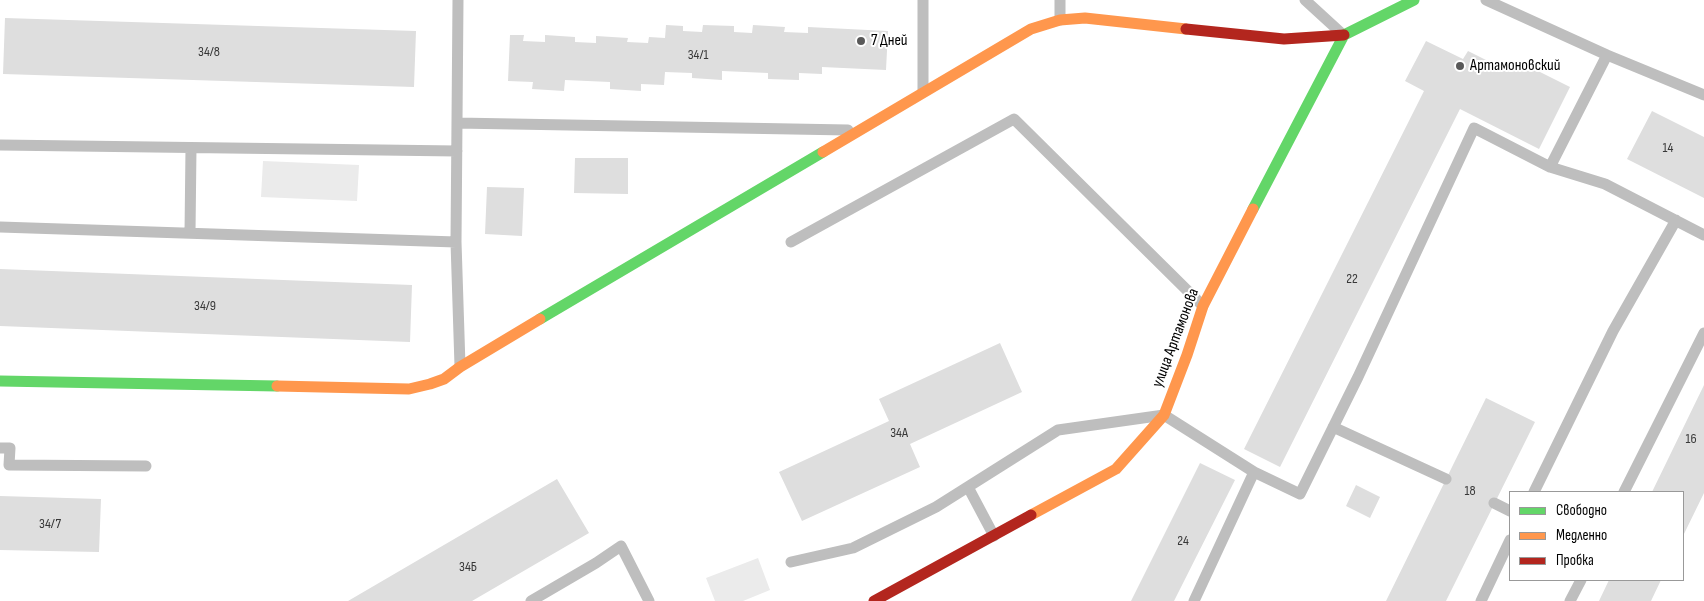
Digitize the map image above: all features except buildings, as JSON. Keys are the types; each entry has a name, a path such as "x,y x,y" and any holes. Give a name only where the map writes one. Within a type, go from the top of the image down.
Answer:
{"street":[{"path":"0,381 409,388 430,384 444,379 460,367 1031,29 1060,20 1085,18 1284,40 1344,35 1410,1"},
{"name":"улица Артамонова","path":"874,601 896,596 994,536 1116,469 1164,415 1203,306 1344,35"}],"lane":[{"path":"458,0 456,242 460,367"},
{"path":"923,0 923,92"},
{"path":"1060,0 1060,20"},
{"path":"1305,0 1344,35"},
{"path":"1486,0 1704,95"},
{"path":"1550,167 1607,54"},
{"path":"791,242 1014,120 1203,306"},
{"path":"457,123 859,130"},
{"path":"791,562 853,548 936,507 1058,430 1164,415 1254,472 1300,494 1358,377 1474,128 1550,167 1605,184 1704,235"},
{"path":"0,145 457,151"},
{"path":"190,233 191,148"},
{"path":"1534,491 1613,332 1676,220"},
{"path":"0,227 456,242"},
{"path":"1625,491 1704,333"},
{"path":"1333,427 1446,480"},
{"path":"0,448 10,448 9,465 146,466"},
{"path":"1194,601 1254,472"},
{"path":"968,486 994,536"},
{"path":"1494,504 1509,511"},
{"path":"1480,601 1509,542"},
{"path":"532,601 596,563 620,546 650,601"},
{"path":"1570,601 1580,581"}],"shaded area":[{"path":"263,161 359,165 357,201 261,197"},
{"path":"758,558 770,590 743,601 715,601 706,578"}],"traffic: fast":[{"path":"1253,209 1344,35 1414,0"},
{"path":"540,319 823,152"},
{"path":"0,381 277,386"}],"traffic: slow":[{"path":"823,152 1031,29 1060,20 1085,18 1186,29"},
{"path":"1031,515 1116,469 1164,415 1203,306 1253,209"},
{"path":"277,386 409,389 430,384 444,379 460,367 540,319"}],"traffic: jam":[{"path":"1186,29 1284,39 1344,35"},
{"path":"874,601 1031,515"}],"place":[{"name":"7 Дней","path":"861,41"},
{"name":"Артамоновский","path":"1460,66"}]}
